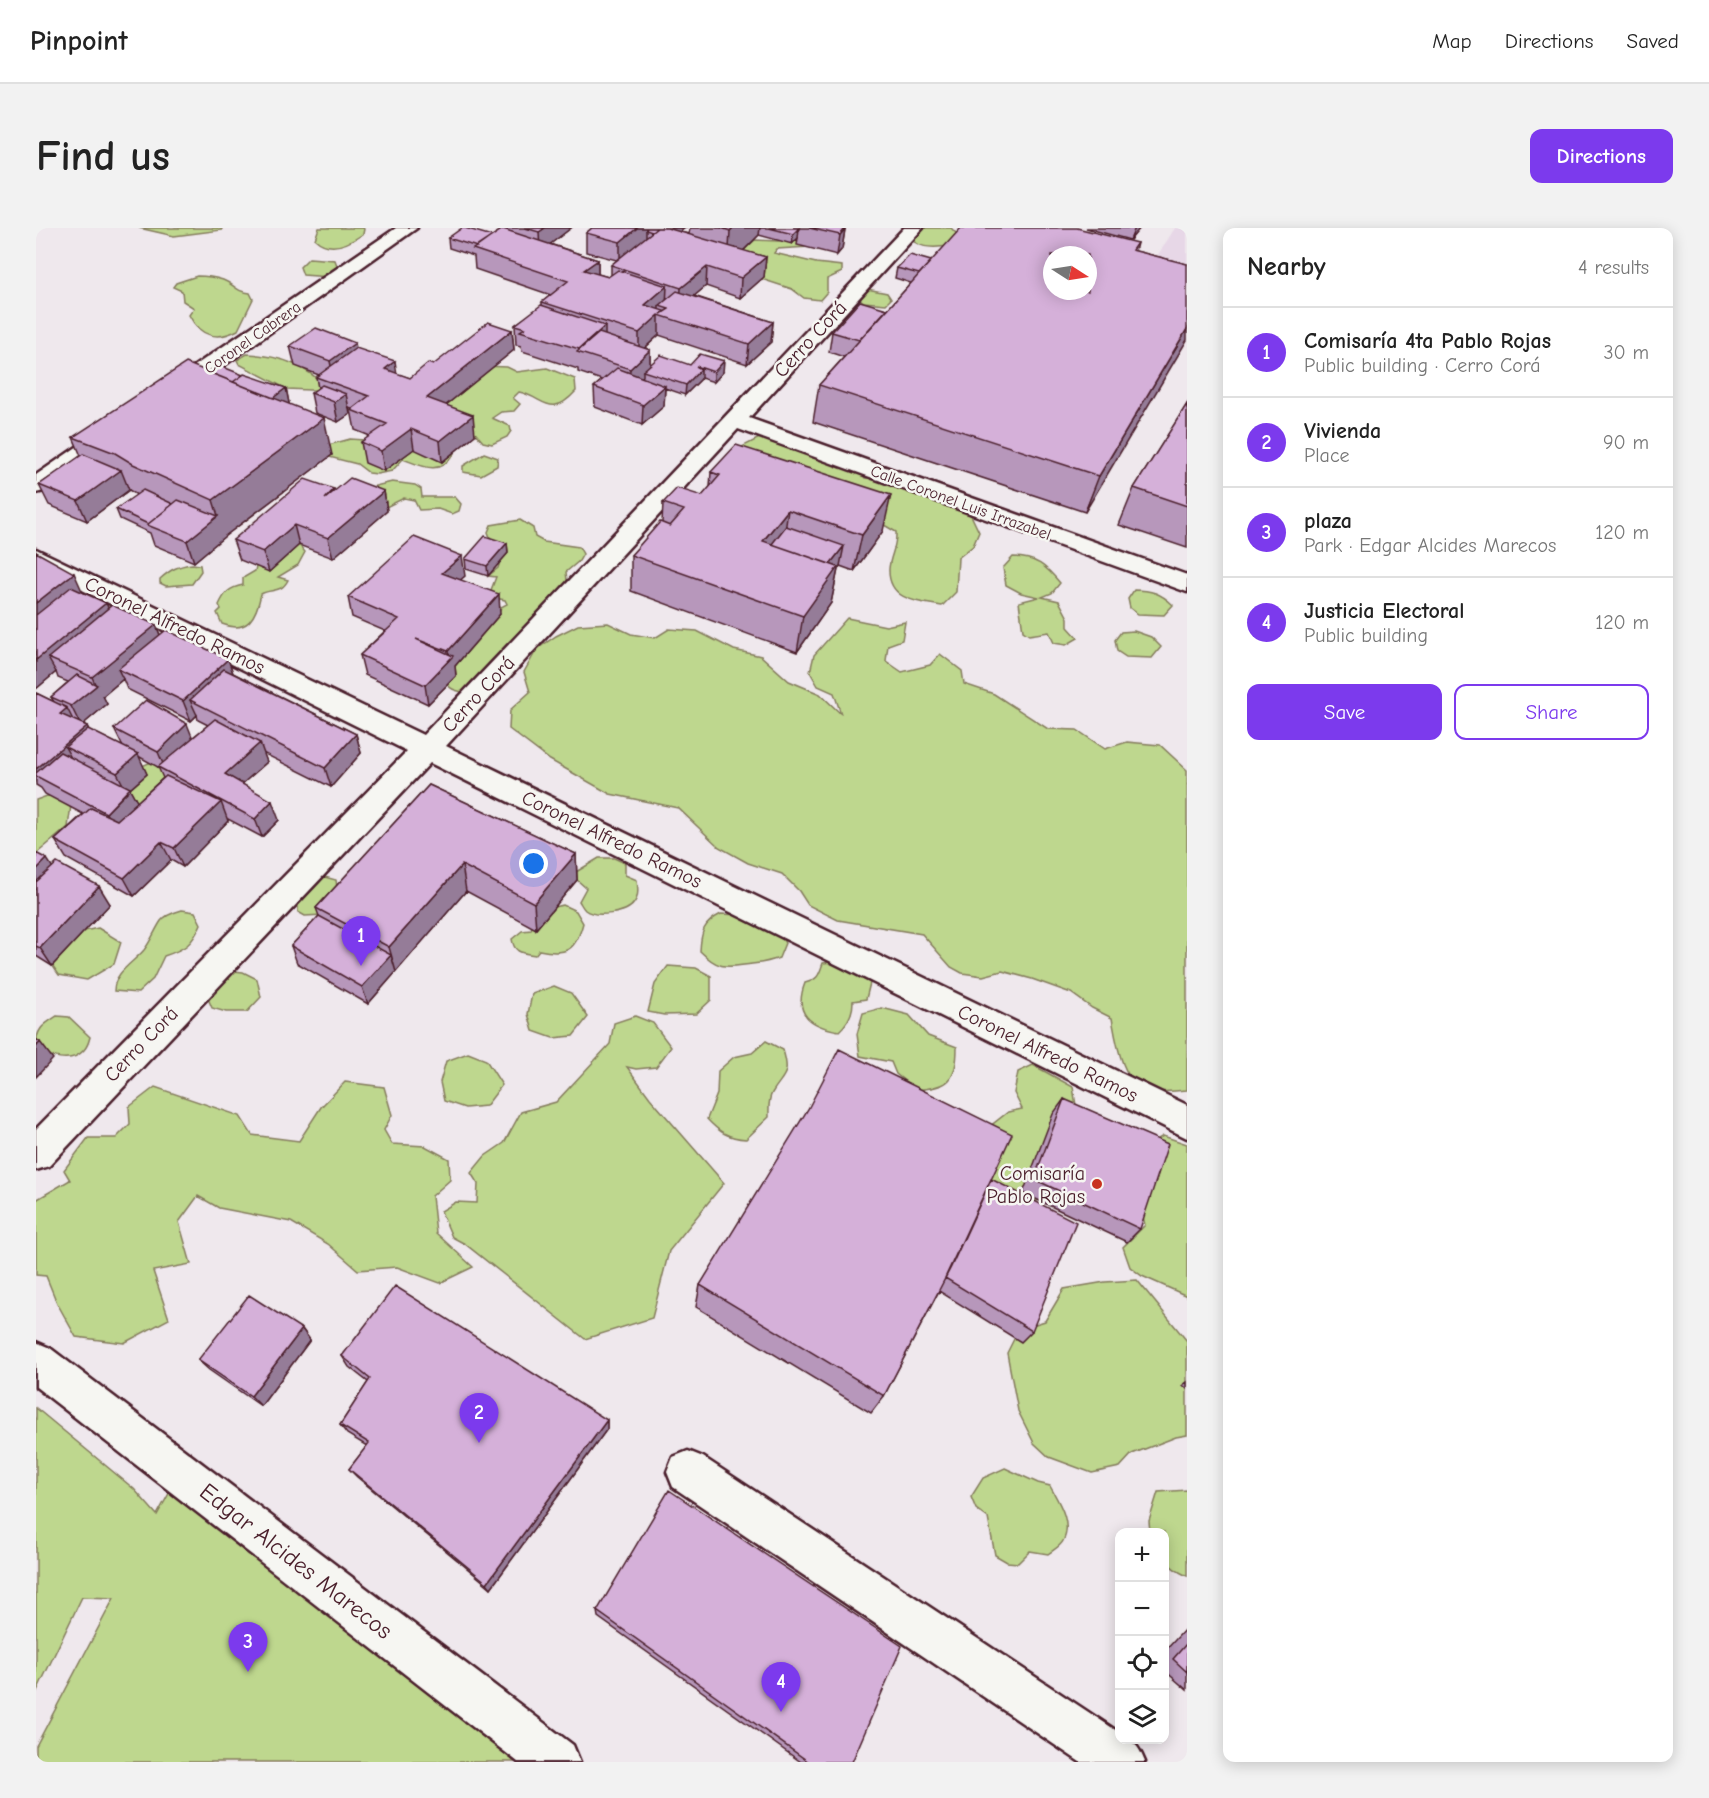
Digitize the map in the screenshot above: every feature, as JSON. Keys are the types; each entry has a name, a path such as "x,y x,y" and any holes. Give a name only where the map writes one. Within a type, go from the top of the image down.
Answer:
{"street":[{"name":"Coronel Cabrera","path":"151,407 408,228"},
{"name":"Cerro Corá","path":"36,1154 427,748 914,228"},
{"path":"36,486 132,420"},
{"name":"Calle Coronel Luis Irrazabel","path":"734,420 1187,584"},
{"name":"Coronel Alfredo Ramos","path":"36,557 1187,1122"},
{"name":"Edgar Alcides Marecos","path":"36,1362 556,1762"},
{"path":"688,1472 1121,1762"}],"shaded area":[{"path":"1175,228 1187,228 1187,270 1154,261"}],"green space":[{"path":"139,228 221,228 222,230 174,236"},
{"path":"319,228 364,229 363,234 352,241 339,246 327,246 315,239"},
{"path":"906,228 951,228 960,237 953,246 926,247 909,239 903,233"},
{"path":"755,240 811,240 809,247 777,249 774,253 816,263 842,266 842,272 827,279 827,292 820,300 804,298 792,289 758,278 743,251"},
{"path":"309,258 335,260 339,271 330,277 303,275 300,267"},
{"path":"197,276 223,280 241,291 250,293 253,299 238,330 223,335 210,335 193,322 189,315 194,308 183,301 182,291 173,287 176,283"},
{"path":"867,289 887,293 891,299 886,304 864,302 857,297"},
{"path":"247,354 272,357 293,364 312,375 331,391 287,389 239,364 237,360"},
{"path":"483,366 507,367 517,372 547,368 575,379 576,391 567,400 553,405 519,392 513,398 520,404 514,411 501,412 492,418 510,426 511,431 507,437 492,444 483,442 471,428 437,408"},
{"path":"763,436 859,469 865,478 901,480 969,511 979,532 973,546 958,558 956,592 942,606 915,601 899,594 890,580 889,569 896,532 874,519 735,463 742,447"},
{"path":"350,439 452,446 454,454 443,465 437,467 424,467 403,459 392,471 369,473 357,464 329,457 328,445"},
{"path":"484,453 498,458 497,466 481,475 463,472 463,466"},
{"path":"392,482 415,485 421,489 422,497 455,497 461,504 459,511 452,514 438,509 419,510 414,500 404,498 382,509 371,487"},
{"path":"520,520 533,528 535,537 544,542 579,547 583,554 579,561 566,572 567,580 562,591 465,692 456,691 441,675 488,620 498,617 501,607 507,604 505,600 495,598 491,590 496,577 488,576 498,568 503,552 491,540 488,532 491,525"},
{"path":"299,545 305,552 298,565 278,577 288,580 282,587 261,594 256,610 249,621 238,627 222,624 217,613 221,609 219,605 221,601 231,589 243,585 243,578 255,571 260,548"},
{"path":"1013,557 1021,557 1040,564 1060,583 1052,593 1042,597 1059,601 1068,618 1068,627 1078,638 1066,645 1054,643 1049,632 1029,635 1023,631 1019,602 1039,597 1021,593 1006,585 1003,568"},
{"path":"192,564 200,565 201,571 192,584 166,586 160,583 160,579 171,570"},
{"path":"1134,590 1155,593 1173,605 1164,615 1138,614 1130,608 1128,599"},
{"path":"847,618 886,626 905,622 902,640 888,645 886,661 902,672 930,665 940,654 962,671 964,684 994,694 1048,729 1077,730 1105,749 1127,742 1160,745 1187,770 1187,1090 1154,1092 1132,1081 1122,1061 1112,1018 1092,1008 1071,993 1002,971 983,976 962,973 951,967 922,934 838,920 808,905 799,891 782,874 748,863 719,847 678,808 610,794 550,760 509,729 510,710 530,692 524,672 537,649 578,625 608,623 631,634 655,638 669,629 697,631 734,650 761,656 789,681 820,694 841,714 834,693 818,686 810,672 814,655"},
{"path":"1134,631 1151,637 1161,647 1152,658 1126,657 1117,651 1115,640 1121,632"},
{"path":"151,762 171,770 144,812 121,787 135,769"},
{"path":"47,796 65,797 71,805 68,827 36,854 36,800"},
{"path":"599,858 614,858 625,863 625,875 637,880 637,898 625,910 611,914 596,914 585,910 579,901 586,888 577,880 576,872"},
{"path":"321,876 336,880 337,888 323,915 305,916 298,912 298,897"},
{"path":"563,905 576,911 583,923 577,939 569,949 557,952 539,950 535,955 517,950 512,939 522,931 531,930 533,919 539,910"},
{"path":"182,910 195,912 201,924 191,942 164,956 153,979 138,993 114,991 117,978 144,950 163,919"},
{"path":"721,914 742,915 775,926 785,943 779,958 762,963 730,966 713,962 700,951 701,938 710,921"},
{"path":"98,928 121,942 114,964 87,980 59,975 48,959 66,935"},
{"path":"844,961 858,967 870,983 866,999 853,1001 849,1018 839,1031 812,1022 807,1017 801,1003 805,983 817,976 823,963"},
{"path":"668,966 696,968 711,976 711,1000 696,1014 664,1015 648,1012 655,984"},
{"path":"224,970 243,972 257,979 261,997 247,1012 226,1012 212,1008 207,996"},
{"path":"554,986 571,993 588,1017 573,1036 553,1038 533,1031 528,1014 532,994"},
{"path":"882,1008 909,1015 928,1036 957,1047 955,1068 949,1080 936,1087 916,1090 896,1074 891,1062 860,1056 857,1034 863,1013"},
{"path":"57,1016 69,1017 90,1037 86,1047 79,1055 60,1058 36,1047 37,1036 41,1028"},
{"path":"635,1016 653,1023 671,1047 656,1067 636,1069 627,1067 650,1098 724,1183 669,1251 652,1318 585,1339 465,1244 452,1237 441,1211 456,1202 477,1203 478,1184 471,1173 485,1156 504,1143 521,1112 556,1102 610,1044 614,1023"},
{"path":"766,1041 783,1050 786,1065 785,1074 771,1095 769,1117 746,1139 729,1136 707,1119 717,1094 718,1071 734,1057 752,1053"},
{"path":"468,1053 486,1060 502,1085 486,1106 465,1108 444,1101 440,1082 446,1061"},
{"path":"1033,1065 1073,1087 1078,1118 1038,1200 1027,1210 1010,1212 982,1170 989,1127 1008,1112 1022,1109 1014,1093 1018,1072"},
{"path":"345,1082 384,1087 392,1115 384,1130 392,1144 425,1146 449,1159 450,1180 432,1196 436,1233 473,1267 440,1283 397,1267 358,1270 328,1244 291,1222 219,1208 198,1196 179,1222 191,1264 153,1271 169,1319 124,1343 76,1337 57,1303 46,1276 36,1275 36,1200 70,1180 64,1170 88,1138 116,1138 130,1124 129,1107 155,1087 240,1116 252,1135 299,1141 321,1107"},
{"path":"1163,1136 1187,1144 1187,1296 1142,1276 1130,1267 1123,1247 1145,1225 1140,1204 1146,1146"},
{"path":"1137,1280 1187,1341 1187,1435 1132,1454 1120,1467 1092,1473 1049,1457 1034,1443 1018,1411 1007,1353 1019,1329 1045,1321 1064,1289 1105,1282"},
{"path":"36,1408 134,1489 157,1515 181,1472 531,1762 36,1762 36,1746 114,1598 82,1597 36,1693"},
{"path":"1005,1468 1050,1486 1060,1505 1065,1520 1066,1534 1061,1545 1048,1554 1030,1551 1018,1563 1007,1562 995,1555 988,1518 976,1509 971,1497 983,1478"},
{"path":"1187,1490 1187,1576 1169,1564 1169,1528 1150,1528 1149,1521 1158,1492"}],"building":[{"path":"462,228 492,236 477,247 448,238"},
{"path":"525,228 545,228 539,232"},
{"path":"592,228 637,228 620,242 586,233"},
{"path":"657,228 652,232 646,230"},
{"path":"657,228 667,228 766,257 741,278 707,267 681,288 611,265"},
{"path":"769,228 799,228 793,234"},
{"path":"809,228 841,228 845,229 840,235"},
{"path":"961,228 1077,228 1137,243 1132,250 1187,264 1187,329 1099,476 819,385"},
{"path":"503,229 598,260 584,270 608,277 618,270 667,286 645,305 664,311 661,314 669,309 659,306 677,291 773,322 749,344 659,315 639,333 542,302 568,281 473,249"},
{"path":"910,255 931,261 919,274 897,268"},
{"path":"860,301 887,309 859,340 832,332"},
{"path":"541,305 605,326 579,349 520,331 525,328 515,325"},
{"path":"488,322 512,330 427,398 473,415 440,441 411,429 381,451 361,442 387,424 351,410 369,396 316,377 356,348 395,361 385,369 410,378 428,363 433,365"},
{"path":"316,328 355,343 330,361 290,346"},
{"path":"599,333 650,350 630,369 577,352"},
{"path":"700,354 724,361 714,372 696,366 701,369 686,385 643,371 661,355 690,365"},
{"path":"186,363 324,418 213,500 133,464 115,453 73,437"},
{"path":"218,365 243,375 233,382 208,372"},
{"path":"617,368 665,386 643,405 594,387"},
{"path":"244,374 286,388 273,398 233,382"},
{"path":"322,385 346,394 334,402 311,393"},
{"path":"1187,404 1187,506 1134,488"},
{"path":"736,445 891,495 862,535 788,510 763,541 838,567 803,616 631,555 660,522 670,526 684,510 663,503 677,488 702,496 720,475 711,472"},
{"path":"83,454 121,470 78,501 39,485"},
{"path":"350,478 384,491 328,538 294,525 263,552 233,540 305,479 334,489 325,499"},
{"path":"143,490 173,504 148,524 116,509"},
{"path":"178,500 218,516 187,541 147,525"},
{"path":"786,526 844,546 830,564 772,544"},
{"path":"485,536 507,543 487,566 465,559"},
{"path":"414,537 462,556 442,573 499,594 448,651 416,639 453,656 425,685 360,655 399,619 348,597"},
{"path":"36,552 74,573 36,603"},
{"path":"71,587 106,603 36,660 36,615"},
{"path":"112,605 156,625 92,677 48,658"},
{"path":"166,630 228,659 183,701 118,669"},
{"path":"224,669 356,734 325,768 190,700"},
{"path":"77,675 97,685 71,706 51,697"},
{"path":"36,693 67,708 60,714 87,726 36,769"},
{"path":"146,700 187,724 158,752 114,729"},
{"path":"215,719 260,743 225,774 272,801 255,819 158,767"},
{"path":"88,729 138,754 117,773 65,747"},
{"path":"60,752 130,788 106,813 36,776 36,773"},
{"path":"166,776 221,802 174,848 161,842 124,878 55,840 91,808 117,820"},
{"path":"429,785 576,854 534,903 462,865 389,947 316,908"},
{"path":"36,853 47,859 36,870"},
{"path":"57,863 99,886 40,948 36,946 36,882"},
{"path":"319,916 391,955 362,987 291,946"},
{"path":"839,1049 1012,1134 951,1267 884,1396 700,1285 808,1109"},
{"path":"1064,1099 1168,1144 1140,1229 1034,1179"},
{"path":"991,1179 1076,1222 1032,1331 945,1278"},
{"path":"395,1286 607,1420 487,1583 349,1469 369,1443 340,1425 370,1379 342,1356"},
{"path":"249,1295 302,1329 251,1396 198,1360"},
{"path":"669,1490 902,1646 852,1762 809,1762 597,1611"},
{"path":"1187,1643 1187,1672 1173,1659"}],"place":[{"name":"Comisaría 4ta Pablo Rojas","path":"361,966"},
{"name":"Comisaría Pablo Rojas","path":"1097,1184"},
{"name":"Vivienda","path":"479,1443"},
{"name":"plaza","path":"248,1672"},
{"name":"Justicia Electoral","path":"781,1712"}]}
